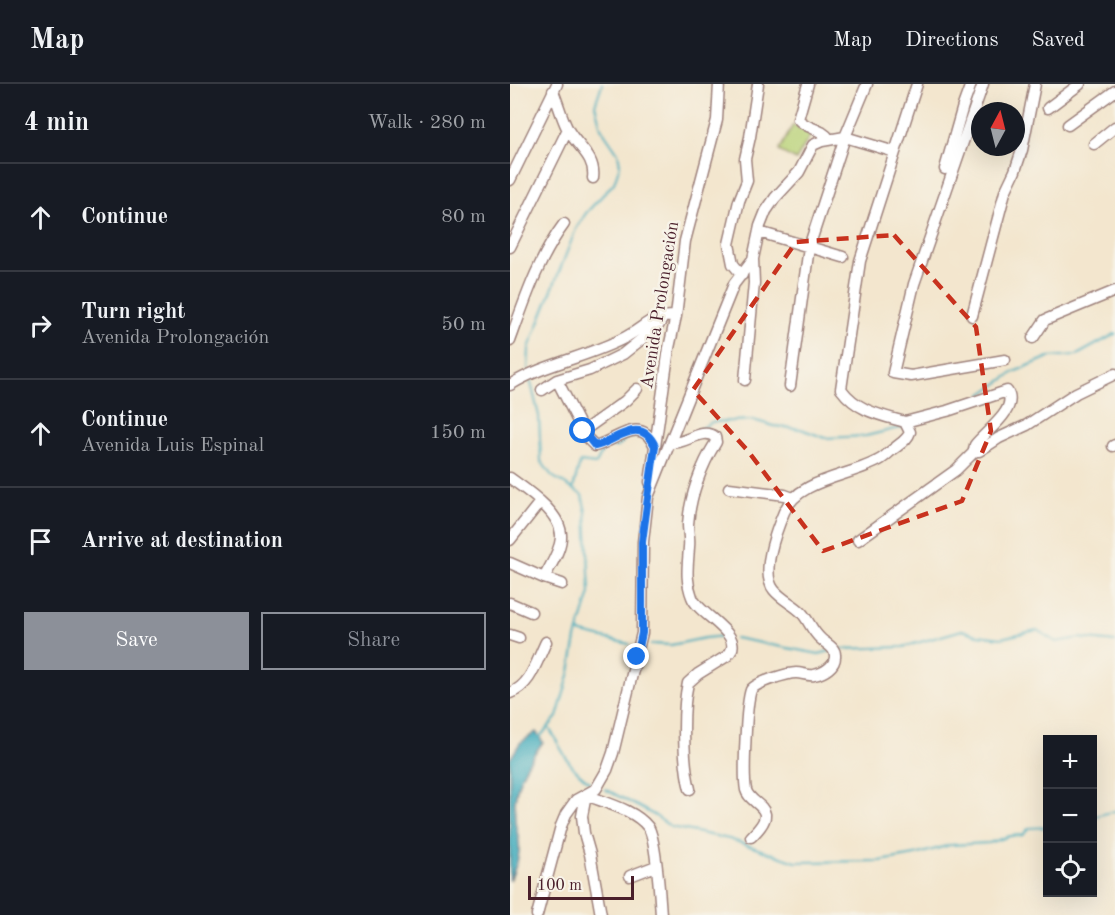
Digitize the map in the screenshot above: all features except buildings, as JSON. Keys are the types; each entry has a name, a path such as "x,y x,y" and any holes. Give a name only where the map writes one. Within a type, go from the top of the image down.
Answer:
{"street":[{"name":"Avenida Prolongación","path":"586,795 596,789 607,770 642,633 642,542 655,446 669,348 676,316 685,241 717,120 719,84"},
{"path":"742,275 733,264 729,244 739,201 747,181 745,159 758,84"},
{"path":"808,84 798,119 802,124 825,134 829,139"},
{"path":"790,386 809,247 845,137 867,84"},
{"path":"917,84 860,261 841,389 848,399 864,410 905,422 1007,391 1011,399 1009,408 983,434 975,445 975,451"},
{"path":"945,169 971,84"},
{"path":"983,84 914,284 893,373 911,376 1005,360"},
{"path":"1048,108 1080,84"},
{"path":"972,316 1005,192 1022,150 1036,86"},
{"path":"555,88 568,129 591,161 594,178"},
{"path":"510,180 555,88"},
{"path":"1068,125 1115,91"},
{"path":"1094,144 1115,127"},
{"path":"510,247 568,129"},
{"path":"746,380 754,283 753,260 766,211 799,172 810,148 816,142 845,137 895,152"},
{"path":"510,341 536,272 549,246 564,224"},
{"path":"759,232 843,257"},
{"path":"648,497 734,284 753,260"},
{"path":"1033,338 1045,320 1115,291"},
{"path":"542,390 557,381 590,370 623,354 657,326 664,316"},
{"path":"510,385 529,374 592,354 627,337 651,319 676,316"},
{"path":"858,540 956,470 975,451 1028,425 1076,393 1115,374"},
{"path":"557,381 583,431 595,446 628,430 645,434 652,439 655,446"},
{"path":"583,431 625,401 637,388"},
{"path":"752,837 764,820 765,814 761,807 751,801 746,790 746,729 751,690 758,683 791,674 817,674 830,668 835,662 835,650 810,627 802,614 776,593 768,579 769,566 784,510 793,498 819,482 880,459 909,436 910,428 905,422"},
{"path":"671,443 683,442 710,433 715,437 716,442 699,476 689,514 686,576 694,601 729,634 733,644 731,653 688,682 683,740 686,775 690,789"},
{"path":"510,478 550,512 560,529 561,539 558,550 544,578"},
{"path":"729,488 793,498"},
{"path":"510,540 540,502"},
{"path":"510,563 562,584"},
{"path":"510,603 531,612"},
{"path":"510,693 526,683 546,642"},
{"path":"586,795 582,816 584,833 601,915"},
{"path":"537,915 561,825 566,813 576,800 586,795 618,807 648,826 656,866 661,915"},
{"path":"630,876 656,866"}],"highlighted area":[{"path":"894,235 976,327 991,431 962,501 823,551 748,451 693,390 796,242"}],"green space":[{"path":"793,125 811,134 796,160 779,151"}],"water":[{"path":"536,732 543,742 525,768 516,795 515,821 519,851 510,881 510,759 520,743"}],"waterway":[{"path":"528,370 529,348 576,229 586,213 614,183 620,165 618,153 601,128 595,105 602,84"},
{"path":"981,395 1014,372 1049,357 1077,355 1115,334"},
{"path":"530,379 539,416 541,461 552,476 582,495 586,512 590,593 576,638 570,672 557,717 538,739"},
{"path":"696,431 712,422 753,420 774,426 801,429 825,438 866,436 903,427"},
{"path":"573,489 580,462 596,464 605,446 618,447 626,438 639,436"},
{"path":"839,649 903,647 962,630 1001,638 1037,630 1056,642 1079,638 1115,642"},
{"path":"578,632 629,644"},
{"path":"651,644 671,645 724,636"},
{"path":"735,638 819,654 830,651"},
{"path":"549,728 571,764 590,782"},
{"path":"605,789 654,815 671,827 729,839 796,862 880,861 915,855 950,845 989,843 1010,836 1023,835 1029,828 1043,827"},
{"path":"1097,816 1115,811"}],"route":[{"path":"583,431 595,446 628,430 645,434 652,439 655,446 642,542 642,633 637,657"}]}
